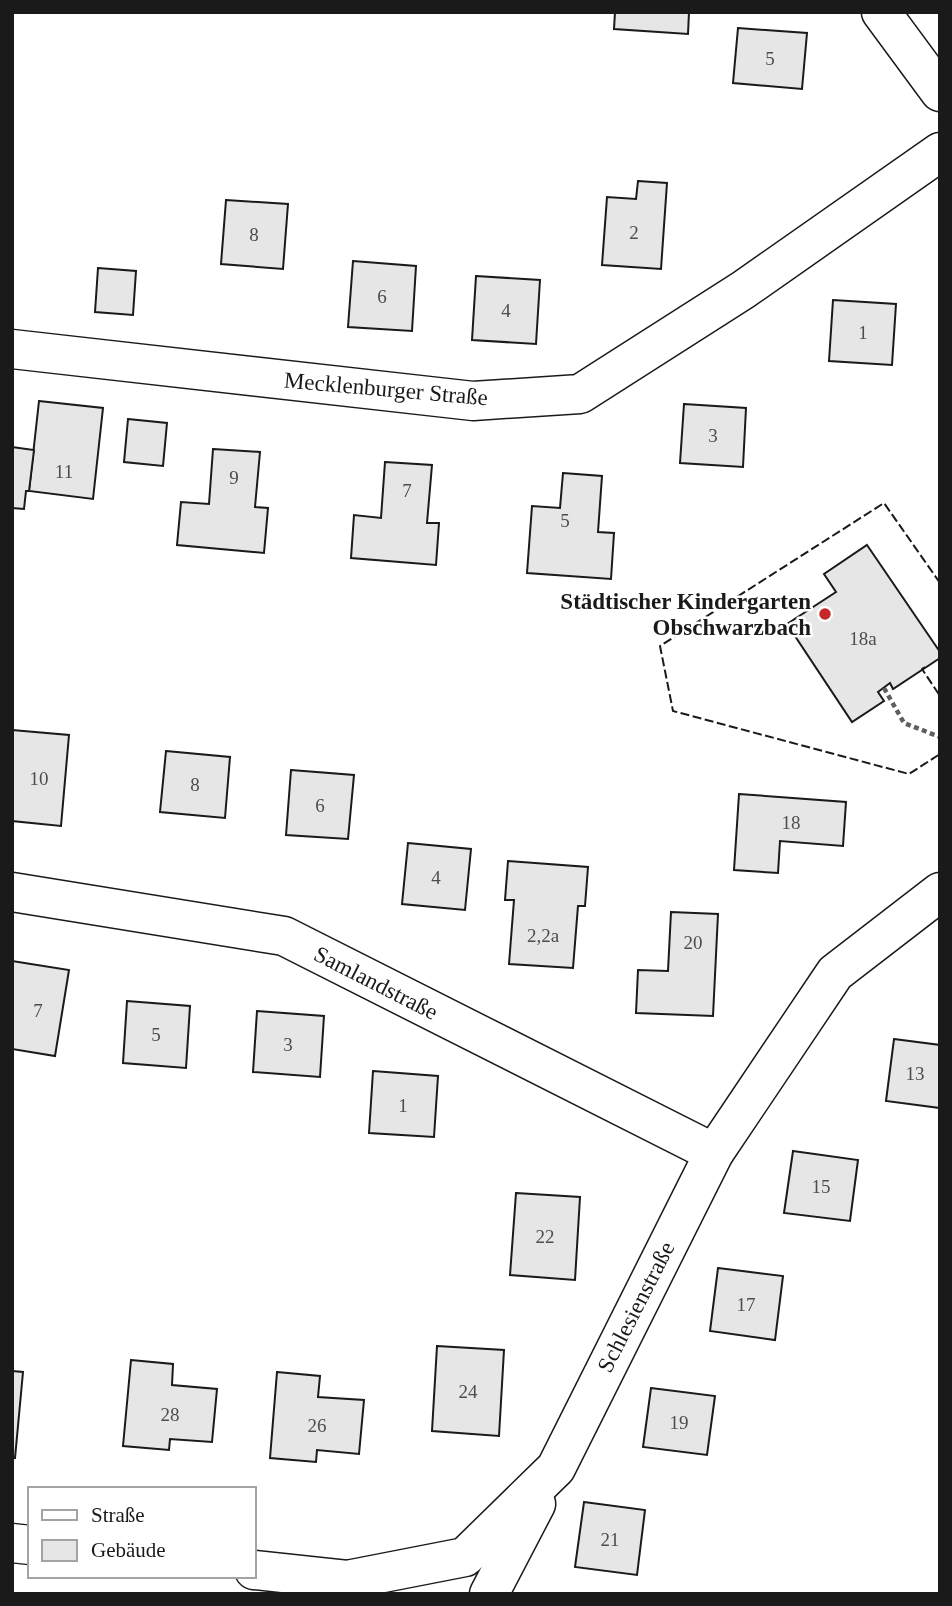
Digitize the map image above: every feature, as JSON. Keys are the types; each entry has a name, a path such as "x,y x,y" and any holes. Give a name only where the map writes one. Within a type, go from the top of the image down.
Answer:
{"street":[{"path":"881,12 940,92"},
{"name":"Mecklenburger Straße","path":"12,349 473,401 580,394 743,290 940,152"},
{"name":"Samlandstraße","path":"12,892 284,936 714,1153"},
{"name":"Schlesienstraße","path":"256,1570 347,1580 464,1557 556,1468 714,1153 835,973 940,892"},
{"path":"489,1594 556,1468"}],"path":[{"path":"884,688 904,723 940,737"}],"building":[{"path":"615,12 689,12 688,34 614,29"},
{"path":"738,28 807,33 802,89 733,83"},
{"path":"638,181 667,183 661,269 602,265 607,197 636,199"},
{"path":"226,200 288,204 283,269 221,264"},
{"path":"353,261 416,266 412,331 348,327"},
{"path":"98,268 136,271 133,315 95,312"},
{"path":"476,276 540,280 536,344 472,340"},
{"path":"833,300 896,304 892,365 829,361"},
{"path":"39,401 103,408 93,499 29,491"},
{"path":"684,404 746,408 743,467 680,463"},
{"path":"128,419 167,423 163,466 124,462"},
{"path":"12,447 34,450 24,509 12,508"},
{"path":"213,449 260,452 255,507 268,508 264,553 177,545 181,502 209,504"},
{"path":"385,462 432,465 427,523 439,523 436,565 351,558 354,515 381,518"},
{"path":"563,473 602,476 598,532 614,533 611,579 527,573 532,506 560,508"},
{"path":"867,545 940,652 940,658 893,689 890,683 878,692 884,701 852,722 787,624 836,592 824,574"},
{"path":"12,730 69,735 61,826 12,821"},
{"path":"166,751 230,757 225,818 160,812"},
{"path":"291,770 354,775 348,839 286,835"},
{"path":"739,794 846,802 843,846 780,841 778,873 734,870"},
{"path":"408,843 471,849 465,910 402,904"},
{"path":"508,861 588,867 585,906 578,906 573,968 509,964 514,900 505,900"},
{"path":"671,912 718,914 713,1016 636,1013 638,970 668,971"},
{"path":"12,961 69,970 55,1056 12,1049"},
{"path":"127,1001 190,1006 186,1068 123,1063"},
{"path":"257,1011 324,1016 320,1077 253,1072"},
{"path":"894,1039 940,1045 940,1108 886,1101"},
{"path":"373,1071 438,1076 434,1137 369,1133"},
{"path":"793,1151 858,1160 850,1221 784,1213"},
{"path":"516,1193 580,1197 575,1280 510,1275"},
{"path":"718,1268 783,1276 775,1340 710,1331"},
{"path":"437,1346 504,1350 499,1436 432,1431"},
{"path":"131,1360 173,1364 172,1385 217,1389 212,1442 170,1439 169,1450 123,1446"},
{"path":"12,1371 23,1372 15,1458 12,1458"},
{"path":"277,1372 320,1376 318,1397 364,1400 359,1454 317,1450 316,1462 270,1458"},
{"path":"651,1388 715,1396 707,1455 643,1447"},
{"path":"584,1502 645,1510 637,1575 575,1567"}],"fence":[{"path":"940,583 884,503 660,646 673,711 909,774 940,754"},
{"path":"925,667 922,669 940,696"}],"place":[{"name":"Städtischer Kindergarten Obschwarzbach","path":"825,614"}]}
